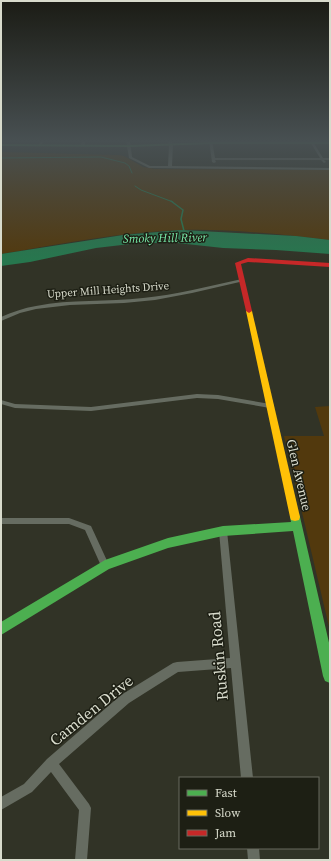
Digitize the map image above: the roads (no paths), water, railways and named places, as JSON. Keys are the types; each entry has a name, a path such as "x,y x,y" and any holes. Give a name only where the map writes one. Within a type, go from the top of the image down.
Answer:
{"street":[{"name":"Glen Avenue","path":"330,265 248,260 238,263 330,676"},
{"name":"Upper Mill Heights Drive","path":"1,319 12,313 48,304 141,300 176,295 242,280"},
{"path":"1,402 15,406 91,409 197,396 218,397 270,406"},
{"path":"1,521 69,522 88,528 105,565"},
{"path":"1,629 105,565 168,543 223,531 297,526"},
{"name":"Ruskin Road","path":"223,531 246,777"},
{"name":"Camden Drive","path":"1,804 28,788 51,763 125,699 177,667 236,663"},
{"path":"51,763 85,808 81,860"},
{"path":"253,849 254,860"}],"water":[{"name":"Smoky Hill River","path":"181,230 296,236 330,240 330,254 223,248 177,243 139,243 96,248 30,262 1,266 1,254 123,235"}],"waterway":[{"path":"135,186 141,190 172,202"},
{"name":"Smoky Hill River","path":"172,202 183,210 181,219 184,231"}]}
